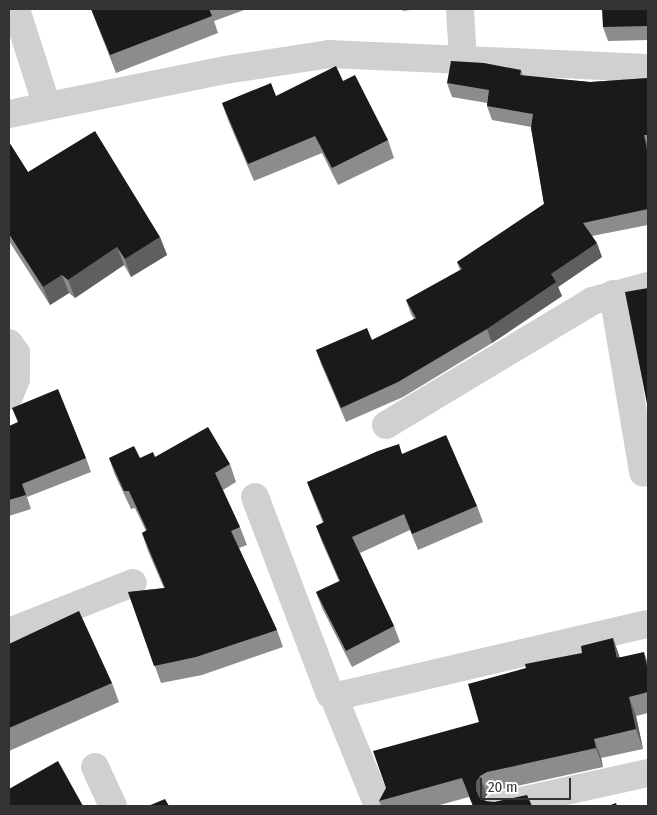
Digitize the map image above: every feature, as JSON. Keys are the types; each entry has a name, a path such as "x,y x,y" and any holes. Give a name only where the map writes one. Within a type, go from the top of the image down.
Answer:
{"street":[{"path":"16,9 47,106"},
{"path":"460,9 463,60"},
{"path":"9,114 225,70 329,54 648,68"},
{"path":"386,425 564,316 592,301 648,286"},
{"path":"613,294 643,472"},
{"path":"9,343 16,354 16,378 9,396"},
{"path":"255,497 326,689 333,695 378,806"},
{"path":"9,632 134,583"},
{"path":"333,695 648,624"},
{"path":"95,766 114,806"},
{"path":"498,806 648,773"}],"building":[{"path":"91,9 209,9 212,16 110,55"},
{"path":"602,9 648,9 648,26 603,27"},
{"path":"451,61 484,63 521,70 520,75 590,82 648,78 648,135 644,135 648,155 648,209 583,223 597,243 551,274 556,282 487,329 398,382 341,408 316,350 367,328 372,340 416,318 406,300 462,269 457,262 544,204 531,128 533,114 487,106 489,90 447,83"},
{"path":"336,66 343,81 355,75 388,140 332,168 315,136 248,164 222,103 271,83 276,96"},
{"path":"95,131 160,237 125,259 117,247 68,280 62,275 43,287 9,234 9,142 28,172"},
{"path":"648,288 648,409 625,292"},
{"path":"58,389 86,458 22,484 26,495 9,500 9,426 18,422 12,408"},
{"path":"208,427 230,464 215,473 240,527 231,531 277,630 196,657 154,666 128,592 165,588 142,533 147,530 129,491 124,491 109,458 134,446 140,458 153,452 155,457"},
{"path":"446,435 477,506 412,534 404,514 352,537 394,626 346,651 316,592 340,581 316,526 324,522 307,482 378,451 399,444 402,454"},
{"path":"79,611 112,683 9,728 9,644"},
{"path":"613,638 617,658 644,652 648,671 648,692 629,697 636,729 594,739 596,748 487,772 480,776 476,782 476,790 479,797 486,801 494,802 527,795 532,806 473,806 462,778 379,801 386,788 373,751 479,722 468,684 526,668 525,664 582,653 581,646"},
{"path":"58,761 83,806 9,806 9,789"},
{"path":"165,799 169,806 148,806"}]}
